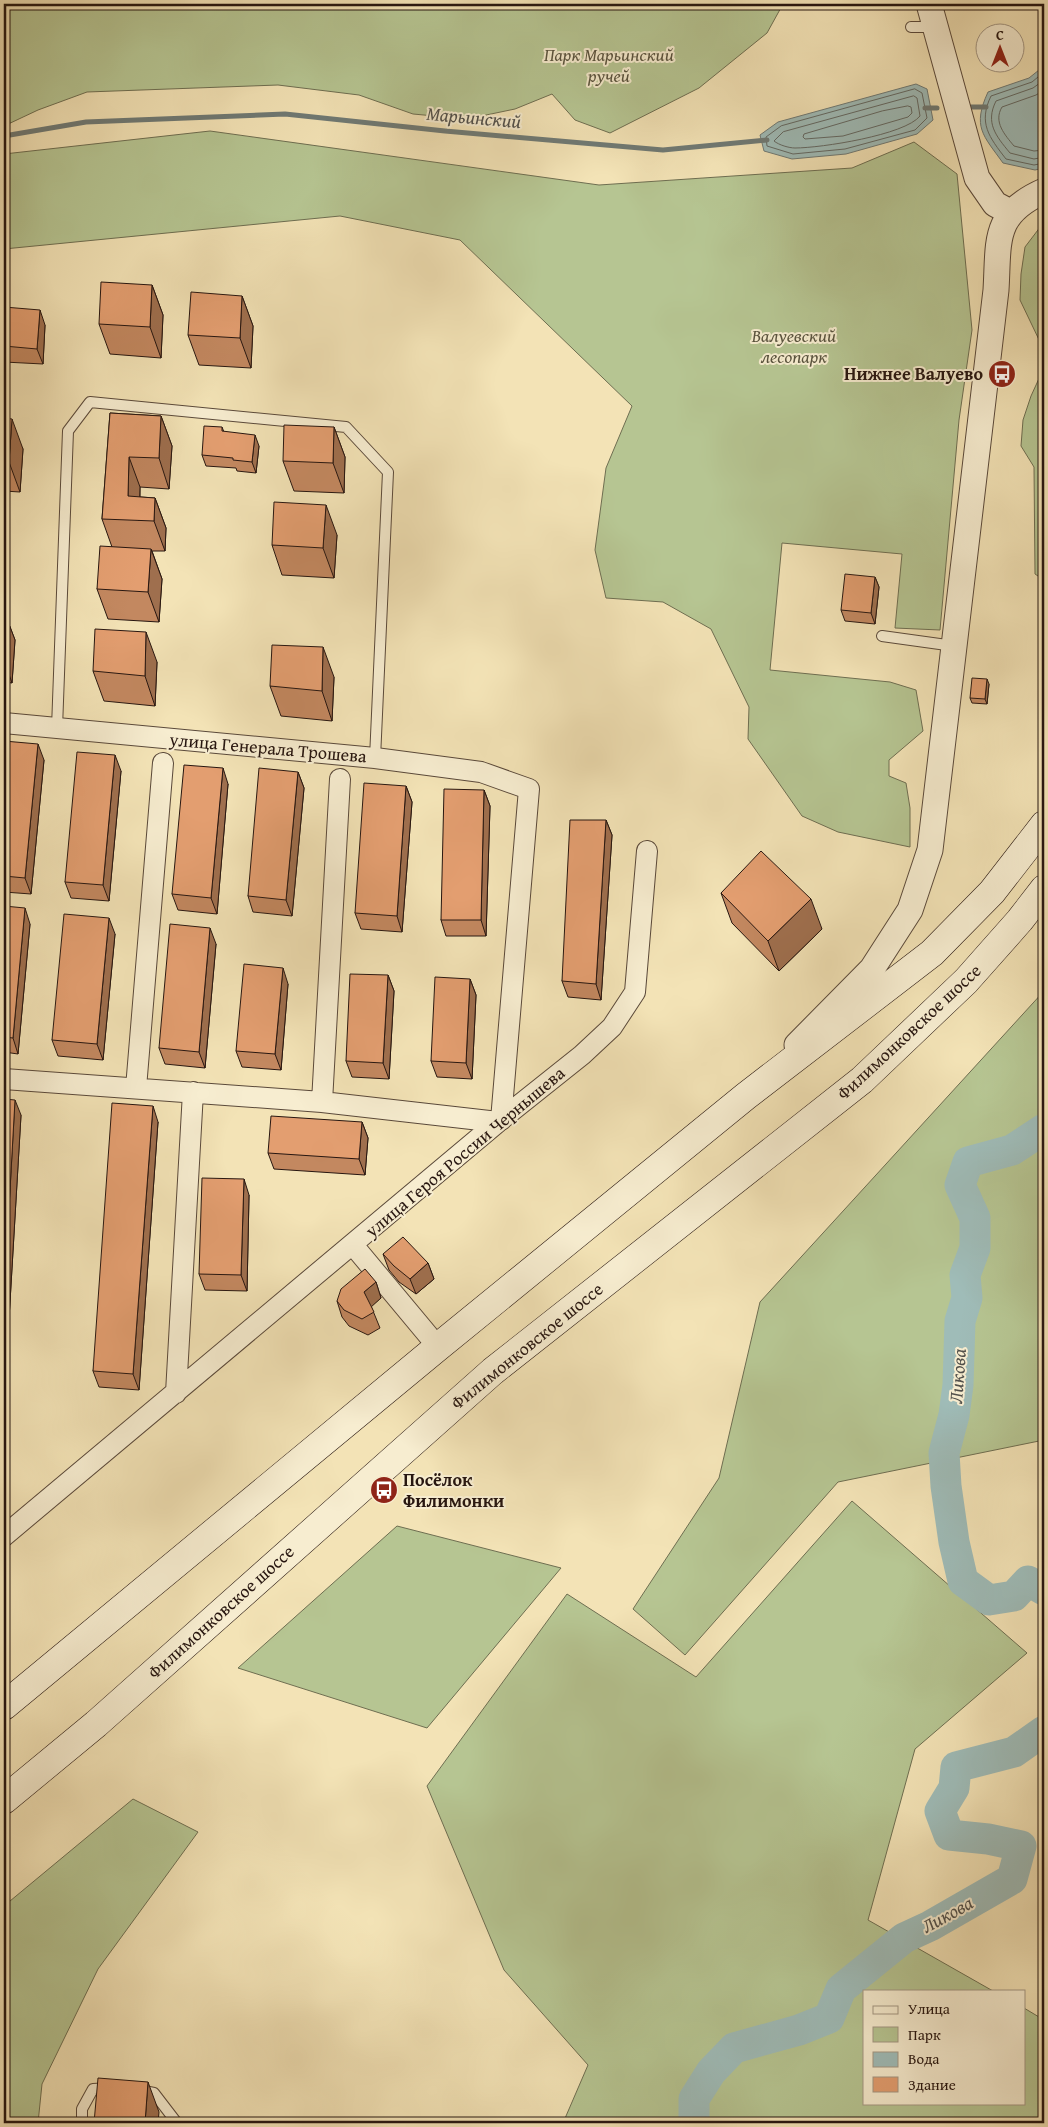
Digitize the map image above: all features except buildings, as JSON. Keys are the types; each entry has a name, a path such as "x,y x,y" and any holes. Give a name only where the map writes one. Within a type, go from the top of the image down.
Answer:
{"main road":[{"path":"4,1706 438,1347 746,1096 932,953 992,892 1044,825"},
{"name":"Филимонковское шоссе","path":"4,1800 96,1724 493,1371 862,1080 966,981 1020,920 1044,889"}],"street":[{"path":"928,4 923,27 977,178 995,204 1010,212"},
{"path":"746,1096 872,969 910,910 930,850 996,290 1001,229 1010,212 1044,191"},
{"name":"улица Генерала Трошева","path":"4,723 375,758 481,772 529,789 499,1121"},
{"path":"136,1088 163,763"},
{"path":"322,1102 340,780"},
{"name":"улица Героя России Чернышева","path":"4,1536 612,1028 635,992 647,851"},
{"path":"4,1079 322,1102 499,1121"},
{"path":"176,1393 193,1092"},
{"path":"352,1245 438,1347"}],"lane":[{"path":"57,728 68,431 90,402 346,426 388,472 375,758"},
{"path":"882,636 954,646"},
{"path":"82,2123 82,2110 93,2089 128,2088 154,2093 178,2123"}],"green space":[{"name":"Парк Марьинский ручей","path":"4,4 783,4 767,33 699,88 610,133 575,120 552,94 515,109 467,119 413,114 359,95 278,85 87,92 38,110 4,126"},
{"name":"Валуевский лесопарк","path":"210,131 599,185 852,168 914,142 957,174 972,330 959,420 940,630 895,628 902,554 782,543 770,670 890,682 916,690 923,731 889,760 889,776 906,783 910,808 910,847 838,832 802,816 748,739 749,707 711,629 663,602 606,598 595,550 606,468 632,406 460,240 340,216 4,249 4,154"},
{"path":"1044,222 1044,580 1035,574 1034,467 1021,446 1023,420 1042,372 1042,346 1020,300 1025,247"},
{"path":"1044,991 1044,1440 838,1482 685,1655 633,1609 719,1478 760,1302"},
{"path":"852,1501 1027,1653 915,1749 868,1920 991,1990 863,1990 863,2104 1026,2104 1026,2009 1044,2020 1044,2123 563,2123 588,2065 504,1970 427,1786 567,1594 696,1677"},
{"path":"397,1526 561,1568 427,1728 238,1668"},
{"path":"133,1799 198,1832 98,1969 42,2084 38,2123 4,2123 4,1906"}],"water":[{"path":"1044,66 1044,168 1035,170 1003,163 985,137 980,122 983,104 988,92 1029,78"},
{"path":"916,84 927,89 933,120 917,134 846,154 792,159 764,151 760,135 778,122"}],"waterway":[{"name":"Марьинский","path":"971,107 986,107"},
{"name":"Марьинский","path":"925,108 937,108"},
{"name":"Марьинский","path":"4,136 86,122 285,114 445,131 663,150 767,140"},
{"name":"Ликова","path":"1044,1129 1012,1150 968,1162 960,1185 975,1218 975,1248 965,1275 967,1298 960,1321 958,1385 954,1415 944,1453 946,1486 954,1542 963,1581 989,1600 1014,1596 1028,1581 1044,1590"},
{"name":"Ликова","path":"694,2123 694,2099 711,2072 734,2048 799,2030 829,2018 841,1989 904,1938 930,1926 1012,1879 1021,1846 988,1839 949,1835 940,1811 954,1788 956,1767 1014,1752 1044,1731"}],"place":[{"name":"Нижнее Валуево","path":"1002,374"},
{"name":"Посёлок Филимонки","path":"384,1490"}]}
